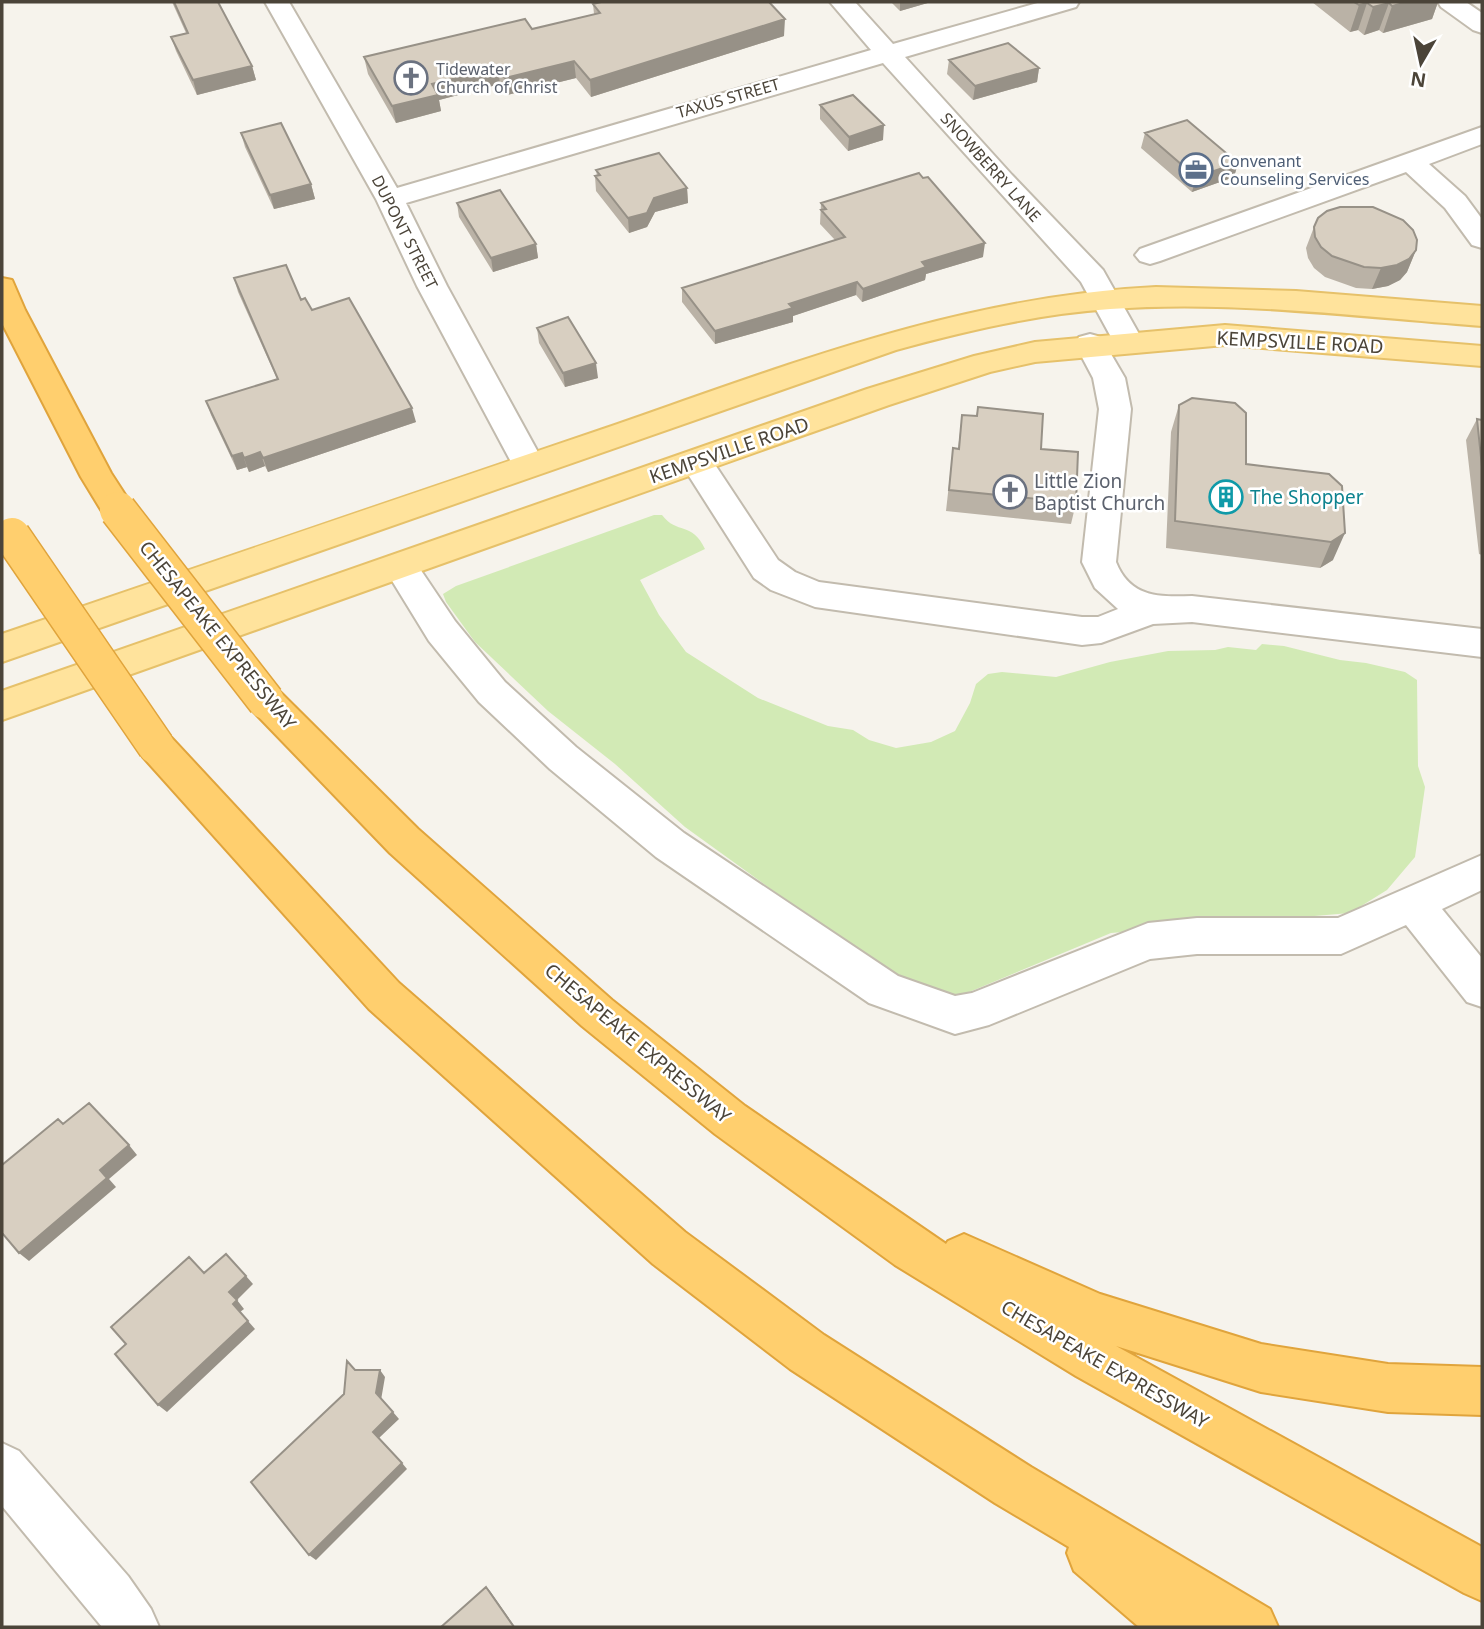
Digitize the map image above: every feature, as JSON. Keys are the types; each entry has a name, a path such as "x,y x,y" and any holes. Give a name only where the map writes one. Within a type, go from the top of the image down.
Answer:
{"highway":[{"name":"CHESAPEAKE EXPRESSWAY","path":"2,287 10,310 91,466 118,510 266,701 404,841 597,1013 730,1120 911,1249 1093,1359 1482,1575"},
{"path":"7,526 156,746 384,996 669,1248 807,1352 1013,1485 1252,1627"},
{"path":"853,1208 1097,1316 1261,1368 1388,1388 1482,1391"},
{"path":"1013,1485 1178,1627"}],"main road":[{"name":"KEMPSVILLE ROAD","path":"2,648 898,340 992,316 1108,300 1196,296 1273,299 1482,316"},
{"name":"KEMPSVILLE ROAD","path":"2,706 930,379 1035,352 1090,344 1224,335 1482,356"}],"street":[{"name":"DUPONT STREET","path":"277,2 390,199 432,286 529,465"},
{"name":"SNOWBERRY LANE","path":"842,2 1002,181 1093,277 1108,300 1128,341"},
{"name":"TAXUS STREET","path":"390,199 887,52 1068,2"},
{"path":"1450,2 1482,25"},
{"path":"1150,255 1482,135"},
{"path":"1410,161 1455,202 1482,239"},
{"path":"1090,344 1109,378 1115,409 1099,562 1110,587 1150,611"},
{"path":"696,462 766,569 783,581 815,594 1082,631 1101,630 1150,611 1213,610 1482,643"},
{"path":"400,566 442,631 492,692 563,758 670,845 884,990 935,1010 955,1015 974,1012 1148,941 1231,935 1341,936 1482,872"},
{"path":"1413,903 1482,989"},
{"path":"2,1468 110,1594 133,1627"}],"green space":[{"path":"654,515 662,515 673,525 690,531 705,549 640,580 659,615 686,652 758,698 828,726 853,730 869,740 896,748 931,742 955,731 970,703 976,684 988,674 1002,672 1056,677 1110,662 1168,651 1215,650 1228,647 1256,650 1262,644 1284,646 1405,672 1417,680 1418,766 1425,787 1415,857 1387,890 1350,913 1111,933 962,995 935,994 909,984 815,921 685,827 615,764 548,711 475,642 446,602 443,594 456,586"}],"building":[{"path":"174,2 218,2 252,66 193,80 171,37 188,33"},
{"path":"769,2 785,19 590,80 574,61 505,78 498,68 432,84 438,95 392,106 364,57 525,19 532,29 600,13 593,4"},
{"path":"1354,2 1408,2 1373,7 1367,3 1359,5"},
{"path":"1008,43 1039,68 975,86 949,60"},
{"path":"853,95 884,125 849,137 820,105"},
{"path":"1187,120 1238,163 1196,177 1145,133"},
{"path":"281,123 311,184 270,195 241,133"},
{"path":"659,153 687,188 654,198 647,213 628,218 595,176 600,175 596,170"},
{"path":"919,173 923,178 928,177 985,243 922,262 926,267 863,289 857,282 789,304 793,308 715,331 682,288 845,237 821,210 826,209 821,203"},
{"path":"500,190 536,244 491,258 457,203"},
{"path":"1340,207 1373,207 1403,220 1413,230 1417,240 1416,250 1409,259 1381,268 1364,267 1332,256 1321,247 1315,237 1314,227 1318,218 1327,211"},
{"path":"286,265 301,300 305,298 312,310 349,298 412,408 263,458 260,452 244,458 242,453 232,456 206,401 278,379 234,278"},
{"path":"568,317 596,363 563,373 537,328"},
{"name":"The Shopper","path":"1192,398 1235,403 1246,413 1246,464 1329,474 1342,486 1345,533 1331,542 1175,521 1179,405"},
{"name":"Little Zion Baptist Church","path":"978,407 1043,414 1041,449 1078,452 1076,503 949,490 953,448 959,449 962,415 977,416"},
{"path":"1477,419 1482,420 1482,467"},
{"path":"89,1103 129,1145 100,1170 107,1178 19,1253 2,1233 2,1165 58,1119 63,1124"},
{"path":"226,1254 246,1276 229,1292 237,1300 233,1304 248,1321 158,1405 115,1354 126,1344 111,1327 189,1257 204,1273"},
{"path":"347,1361 355,1370 380,1370 376,1393 393,1412 373,1432 402,1463 309,1555 251,1482 344,1394"},
{"path":"486,1587 514,1627 441,1627"}],"place":[{"name":"Tidewater Church of Christ","path":"411,78"},
{"name":"Convenant Counseling Services","path":"1196,170"},
{"name":"Little Zion Baptist Church","path":"1010,492"},
{"name":"The Shopper","path":"1226,497"}]}
